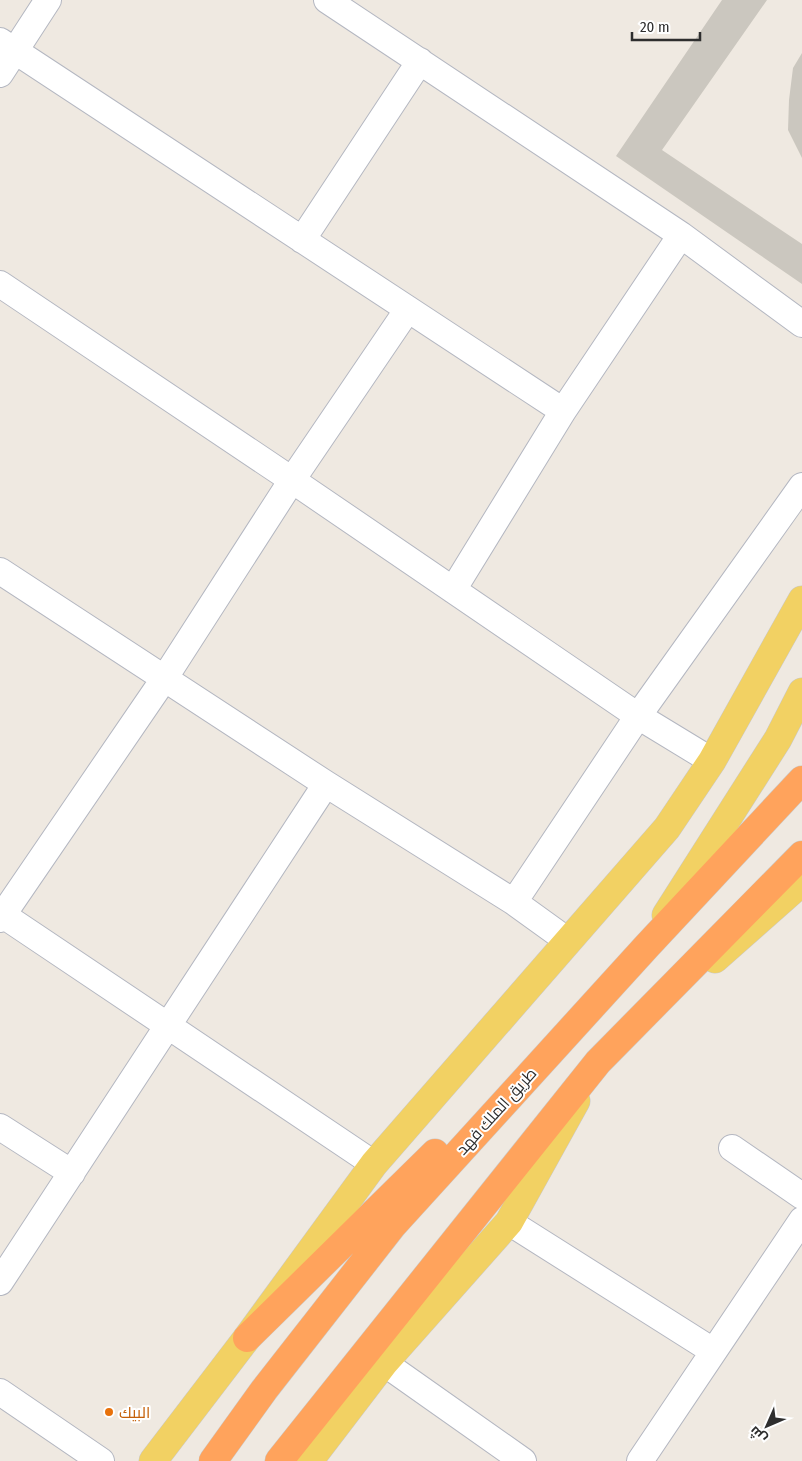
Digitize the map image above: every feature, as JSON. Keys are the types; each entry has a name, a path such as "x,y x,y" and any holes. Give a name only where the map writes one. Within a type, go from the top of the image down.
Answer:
{"highway":[{"name":"طريق الملك فهد","path":"213,1461 264,1390 393,1224 647,946 802,780"},
{"path":"280,1461 598,1062 802,855"},
{"path":"247,1338 647,946"}],"main road":[{"path":"153,1461 247,1338 374,1164 667,828 712,761 802,600"},
{"path":"647,946 778,739 802,692"},
{"path":"309,1461 384,1363 509,1222 598,1062 802,882"}],"street":[{"path":"0,74 7,46 48,0"},
{"path":"327,0 681,235 802,324"},
{"path":"7,46 563,411"},
{"path":"302,240 420,61"},
{"path":"453,590 563,411 681,235"},
{"path":"0,284 638,716 712,761"},
{"path":"374,1164 168,1025 1,917 164,679 292,480 408,309"},
{"path":"514,902 638,716 802,486"},
{"path":"0,571 326,784 514,902 568,942"},
{"path":"0,1282 326,784"},
{"path":"0,1127 72,1173"},
{"path":"732,1148 802,1196"},
{"path":"640,1461 802,1220"},
{"path":"509,1222 713,1351"},
{"path":"384,1363 523,1461"},
{"path":"0,1392 101,1461"}],"building":[{"path":"722,0 767,0 662,150 802,244 802,284 616,156"},
{"path":"802,53 802,158 788,130 793,68"}],"place":[{"name":"البيك","path":"109,1412"}]}
